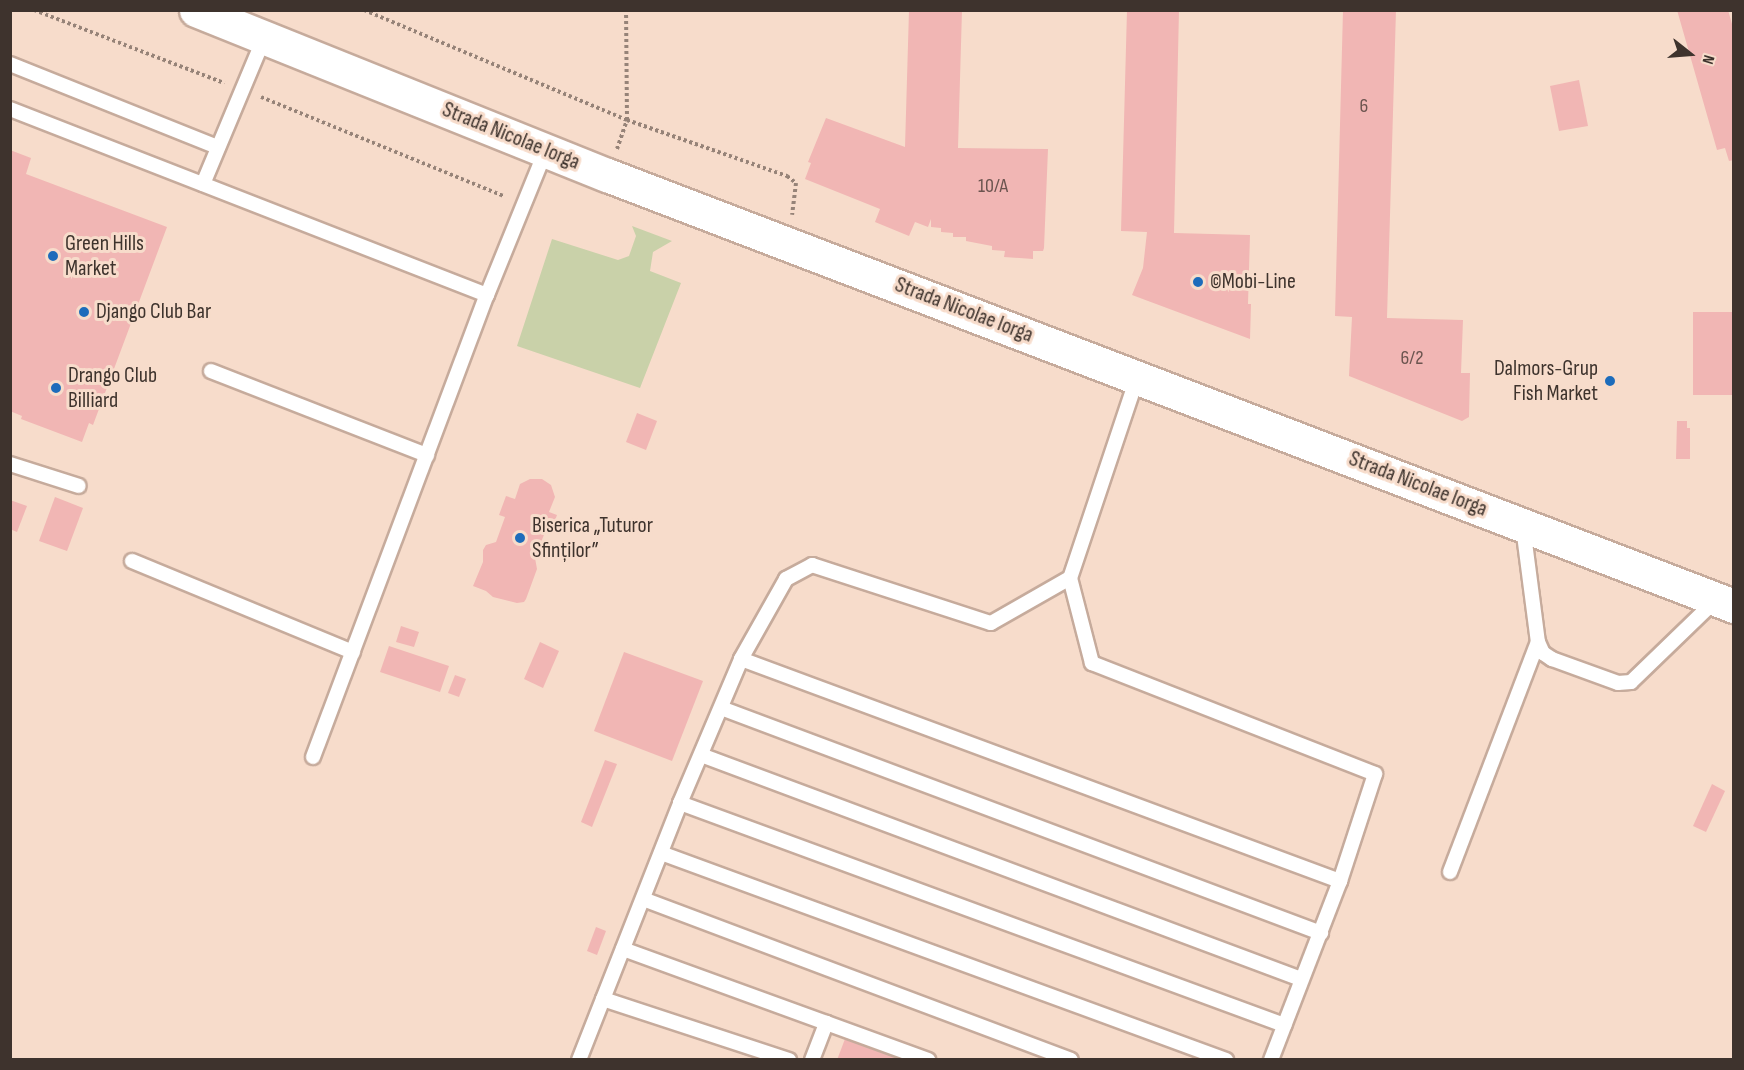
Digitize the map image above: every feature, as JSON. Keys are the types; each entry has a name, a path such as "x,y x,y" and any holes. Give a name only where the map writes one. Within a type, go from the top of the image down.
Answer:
{"main road":[{"name":"Strada Nicolae Iorga","path":"196,10 607,175 1138,376 1725,603"}],"lane":[{"path":"203,184 264,38"},
{"path":"10,64 218,147"},
{"path":"10,109 487,295"},
{"path":"313,757 487,295 546,150"},
{"path":"211,371 427,455"},
{"path":"1138,376 1070,578 1092,663 1375,774 1340,881 1271,1059"},
{"path":"10,464 79,486"},
{"path":"1523,525 1538,642 1543,653 1552,658 1618,683 1631,682 1725,603"},
{"path":"132,561 353,651"},
{"path":"579,1059 680,804 741,659 786,579 812,566 991,623 1070,578"},
{"path":"1450,872 1538,642"},
{"path":"741,659 1340,881"},
{"path":"721,708 1321,933"},
{"path":"701,755 1301,980"},
{"path":"680,804 1284,1025"},
{"path":"661,853 1226,1059"},
{"path":"643,899 1071,1059"},
{"path":"623,949 928,1059"},
{"path":"603,999 789,1059"},
{"path":"812,1059 826,1023"}],"path":[{"path":"34,10 242,90 524,205"},
{"path":"364,10 627,120 787,176 796,183 797,191 785,242"},
{"path":"607,175 627,120 626,10"}],"green space":[{"path":"632,226 672,241 653,252 650,271 681,283 640,388 517,346 552,239 618,260 629,256 636,236"}],"building":[{"path":"909,10 962,10 958,148 1048,149 1044,248 1043,251 1033,251 1033,259 1004,257 1005,251 992,250 992,246 966,241 966,237 953,237 953,233 941,232 941,228 931,227 931,219 928,227 915,222 909,236 875,222 880,209 805,179 811,163 808,162 826,118 905,147"},
{"path":"1127,10 1179,10 1174,233 1250,235 1248,304 1251,304 1250,339 1132,295 1143,268 1147,232 1121,231"},
{"path":"1343,10 1396,10 1387,318 1463,320 1461,373 1470,373 1469,417 1462,421 1349,376 1352,317 1335,316"},
{"path":"1677,10 1728,10 1734,31 1734,160 1729,161 1725,148 1717,150"},
{"path":"1579,80 1588,126 1559,131 1550,86"},
{"path":"10,150 31,158 26,174 167,227 93,425 89,423 82,442 21,419 22,416 10,411"},
{"path":"1693,312 1734,312 1734,395 1693,395"},
{"path":"637,413 657,421 646,450 626,442"},
{"path":"1677,421 1687,421 1687,428 1690,428 1690,459 1676,459"},
{"name":"Biserica „Tuturor Sfinților”","path":"530,479 542,479 551,485 555,497 549,512 557,515 550,534 545,532 535,558 537,569 526,599 524,602 517,603 493,597 486,591 473,586 483,562 483,550 486,545 496,542 505,517 499,515 506,496 515,499 520,484"},
{"path":"55,497 83,508 67,551 39,541"},
{"path":"10,500 27,506 17,532 10,529"},
{"path":"401,626 419,632 414,647 396,642"},
{"path":"540,642 559,651 543,688 524,679"},
{"path":"389,646 449,666 440,692 380,672"},
{"path":"624,652 703,681 672,761 594,731"},
{"path":"455,675 466,679 459,697 448,693"},
{"path":"605,760 617,764 592,827 581,822"},
{"path":"1712,784 1725,791 1706,832 1693,826"},
{"path":"596,927 606,931 597,955 587,951"},
{"path":"848,1031 923,1060 837,1060"}],"place":[{"name":"Green Hills Market","path":"53,256"},
{"name":"©Mobi-Line","path":"1198,282"},
{"name":"Django Club Bar","path":"84,312"},
{"name":"Dalmors-Grup Fish Market","path":"1610,381"},
{"name":"Drango Club Billiard","path":"56,388"},
{"name":"Biserica „Tuturor Sfinților”","path":"520,538"}]}
